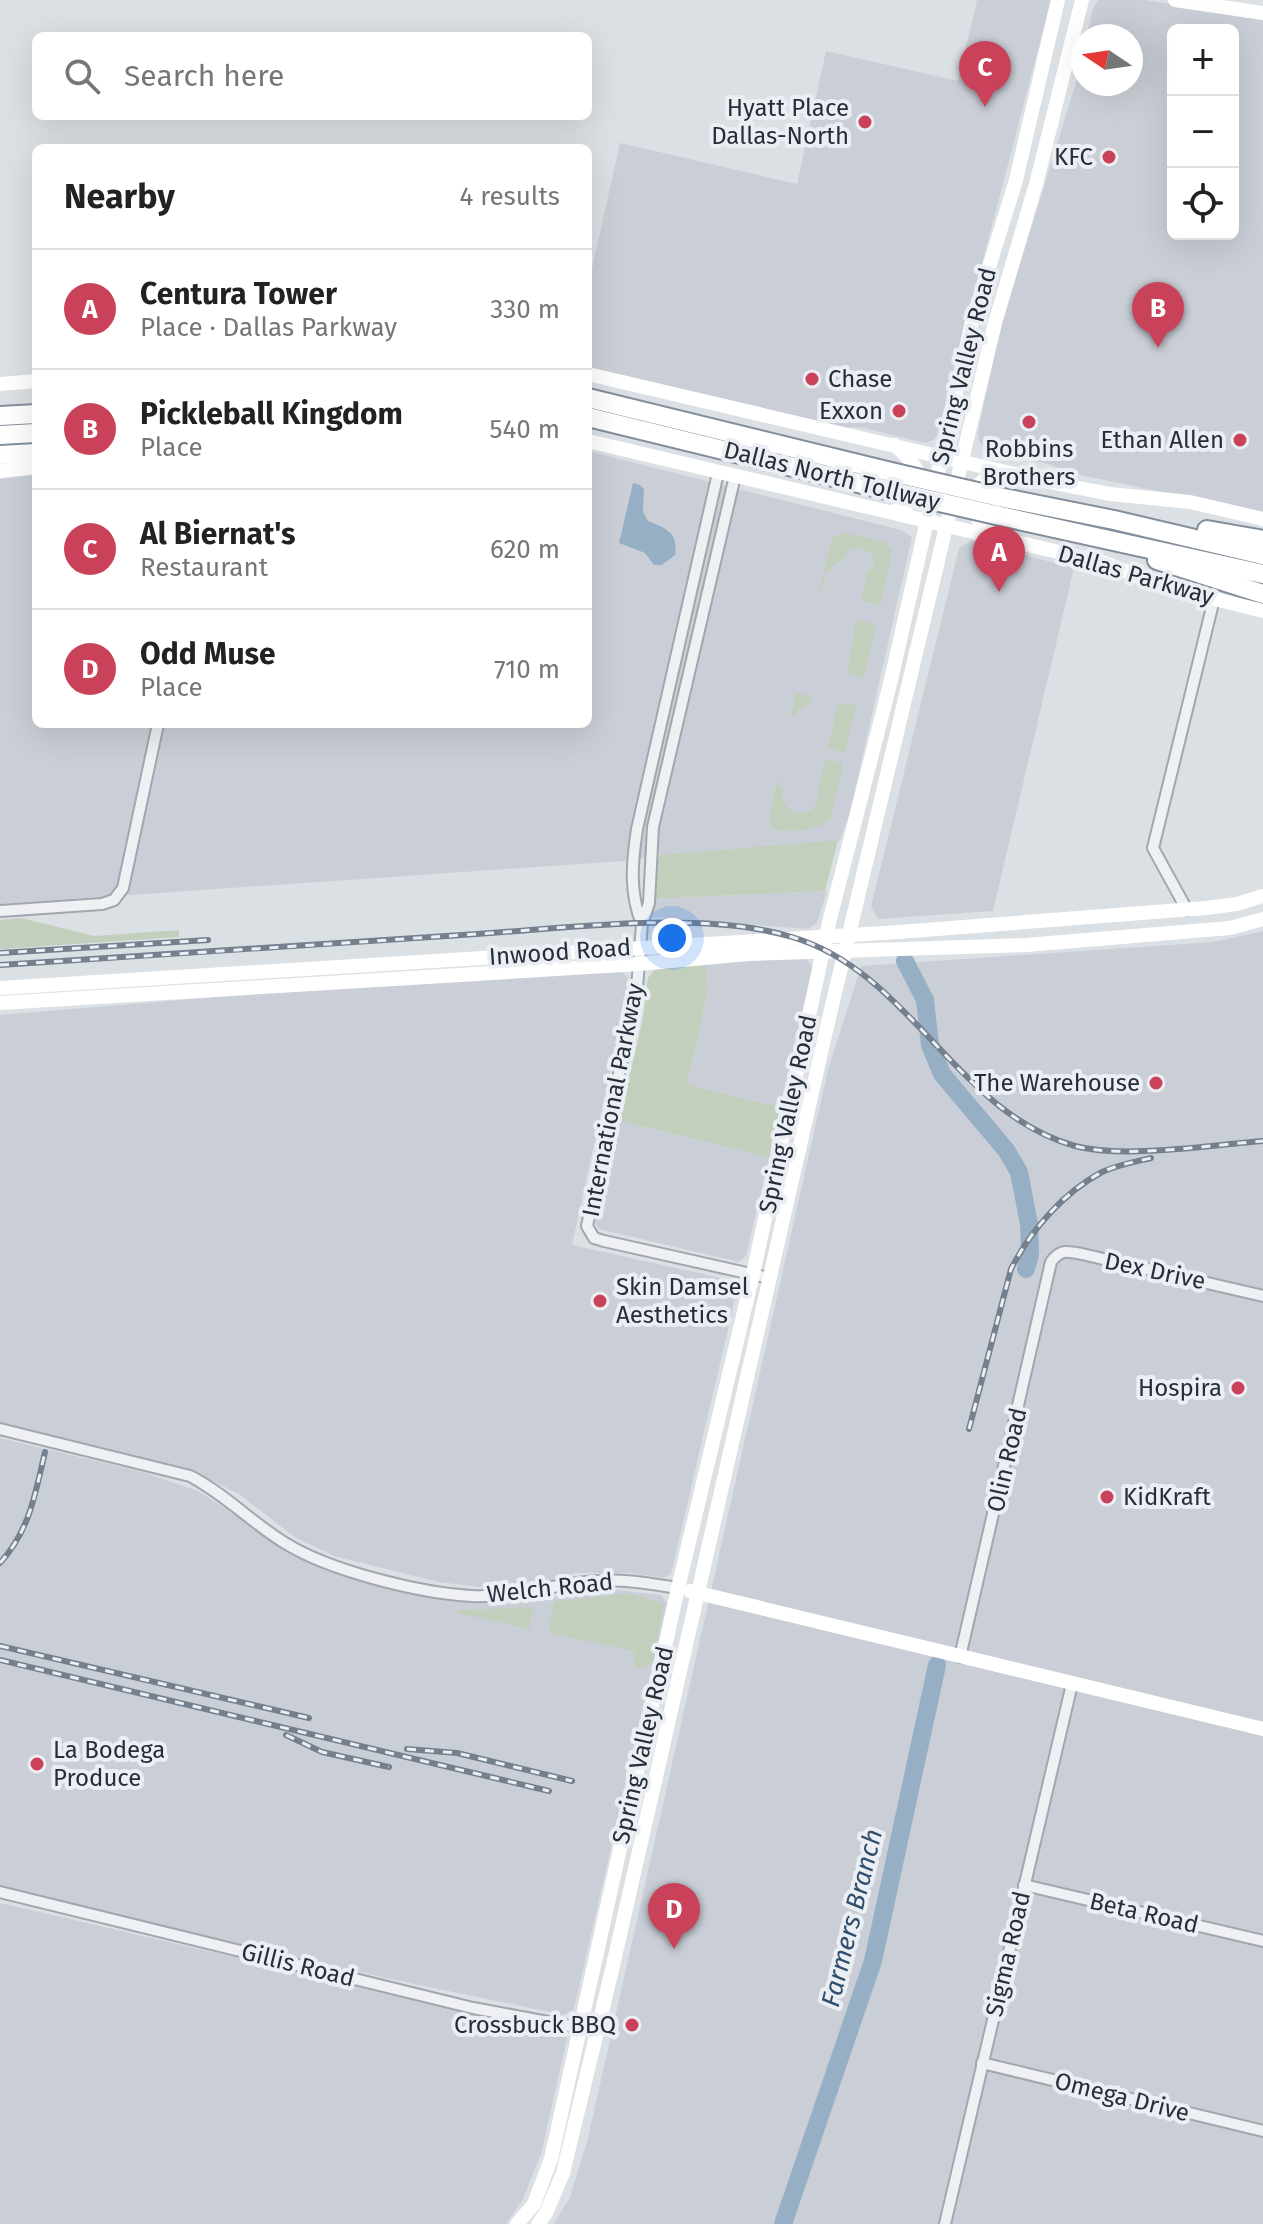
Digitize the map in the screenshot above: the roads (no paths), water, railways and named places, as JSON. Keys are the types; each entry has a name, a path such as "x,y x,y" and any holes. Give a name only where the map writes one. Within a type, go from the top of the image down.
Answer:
{"highway":[{"name":"Dallas North Tollway","path":"592,399 889,481"},
{"path":"0,416 32,414"},
{"name":"Dallas North Tollway","path":"592,418 998,506 1109,542 1263,574"},
{"path":"0,435 32,433"},
{"path":"0,455 32,453"},
{"name":"Dallas North Tollway","path":"998,506 1114,520 1263,555"},
{"path":"1114,520 1145,520 1263,540"},
{"path":"1109,542 1175,567 1263,594"}],"main road":[{"name":"Spring Valley Road","path":"517,2224 534,2204 551,2159 578,2027 753,1274 825,943 869,769 972,322 1016,180 1058,0"},
{"name":"Spring Valley Road","path":"538,2224 563,2173 865,865 995,323 1036,184 1082,0"},
{"path":"1175,0 1263,13"},
{"path":"1016,180 1036,184"},
{"path":"972,322 995,323"},
{"path":"592,375 1105,494 1190,502 1263,519"},
{"path":"0,384 32,381"},
{"name":"Dallas Parkway","path":"592,442 1105,563 1163,586 1263,611"},
{"path":"886,512 907,505 918,489 918,474 914,465 895,445"},
{"path":"0,471 32,467"},
{"path":"1006,540 978,523 973,513 975,496 988,476 995,473 1021,475"},
{"path":"869,769 866,815 869,823 875,826"},
{"path":"852,836 862,842 861,855 865,865"},
{"name":"Inwood Road","path":"0,1003 639,964 825,943 849,934 1187,910 1237,904 1263,896"},
{"path":"1187,910 1190,931"},
{"name":"Inwood Road","path":"0,988 640,946 825,943 845,952 1026,945 1230,928 1263,919"},
{"path":"1026,921 1026,945"},
{"path":"408,961 409,978"},
{"path":"137,979 138,996"},
{"path":"779,1154 797,1158"},
{"name":"Welch Road","path":"678,1588 1263,1729"},
{"path":"615,1868 634,1873"}],"street":[{"name":"International Parkway","path":"642,924 634,904 633,887 637,829 718,473"},
{"name":"International Parkway","path":"735,476 653,827 649,903 642,924 637,988 587,1215 589,1233 594,1238 769,1278"},
{"path":"1187,910 1153,848 1214,599"},
{"path":"0,911 102,904 114,900 123,888 157,728"},
{"name":"Dex Drive","path":"1051,1262 1057,1254 1066,1251 1263,1296"},
{"name":"Olin Road","path":"960,1657 1051,1262"},
{"name":"Welch Road","path":"0,1429 190,1476 284,1543 341,1568 381,1579 476,1596 544,1590 596,1581 622,1580 678,1588"},
{"name":"Sigma Road","path":"945,2224 1072,1684"},
{"name":"Beta Road","path":"1024,1885 1263,1941"},
{"name":"Gillis Road","path":"0,1892 473,2008 597,2031"},
{"name":"Omega Drive","path":"982,2063 1263,2131"}],"water":[{"path":"633,483 644,489 643,512 648,521 665,529 675,541 675,555 662,565 654,565 645,553 619,543"}],"waterway":[{"name":"Farmers Branch","path":"905,961 925,1000 930,1045 942,1074 1006,1150 1019,1172 1029,1224 1030,1254 1026,1269"},
{"name":"Farmers Branch","path":"783,2224 873,1961 937,1665"}],"railway":[{"path":"0,965 594,925 678,923 756,929 792,937 833,955 870,980 965,1075 997,1104 1034,1129 1075,1146 1095,1150 1168,1150 1263,1141"},
{"path":"0,953 208,940"},
{"path":"969,1429 1011,1269 1028,1240 1061,1202 1088,1181 1114,1167 1151,1158"},
{"path":"0,1563 25,1524 45,1452"},
{"path":"0,1646 309,1718"},
{"path":"0,1660 549,1791"},
{"path":"286,1735 322,1752 389,1767"},
{"path":"407,1749 457,1753 572,1781"}],"place":[{"name":"Al Biernat's","path":"985,107"},
{"name":"Hyatt Place Dallas-North","path":"865,122"},
{"name":"KFC","path":"1109,157"},
{"name":"Pickleball Kingdom","path":"1158,348"},
{"name":"Chase","path":"812,379"},
{"name":"Exxon","path":"899,411"},
{"name":"Robbins Brothers","path":"1029,422"},
{"name":"Ethan Allen","path":"1240,440"},
{"name":"Centura Tower","path":"999,592"},
{"name":"The Warehouse","path":"1156,1083"},
{"name":"Skin Damsel Aesthetics","path":"600,1301"},
{"name":"Hospira","path":"1238,1388"},
{"name":"KidKraft","path":"1107,1497"},
{"name":"La Bodega Produce","path":"37,1764"},
{"name":"Odd Muse","path":"674,1949"},
{"name":"Crossbuck BBQ","path":"632,2025"}]}
